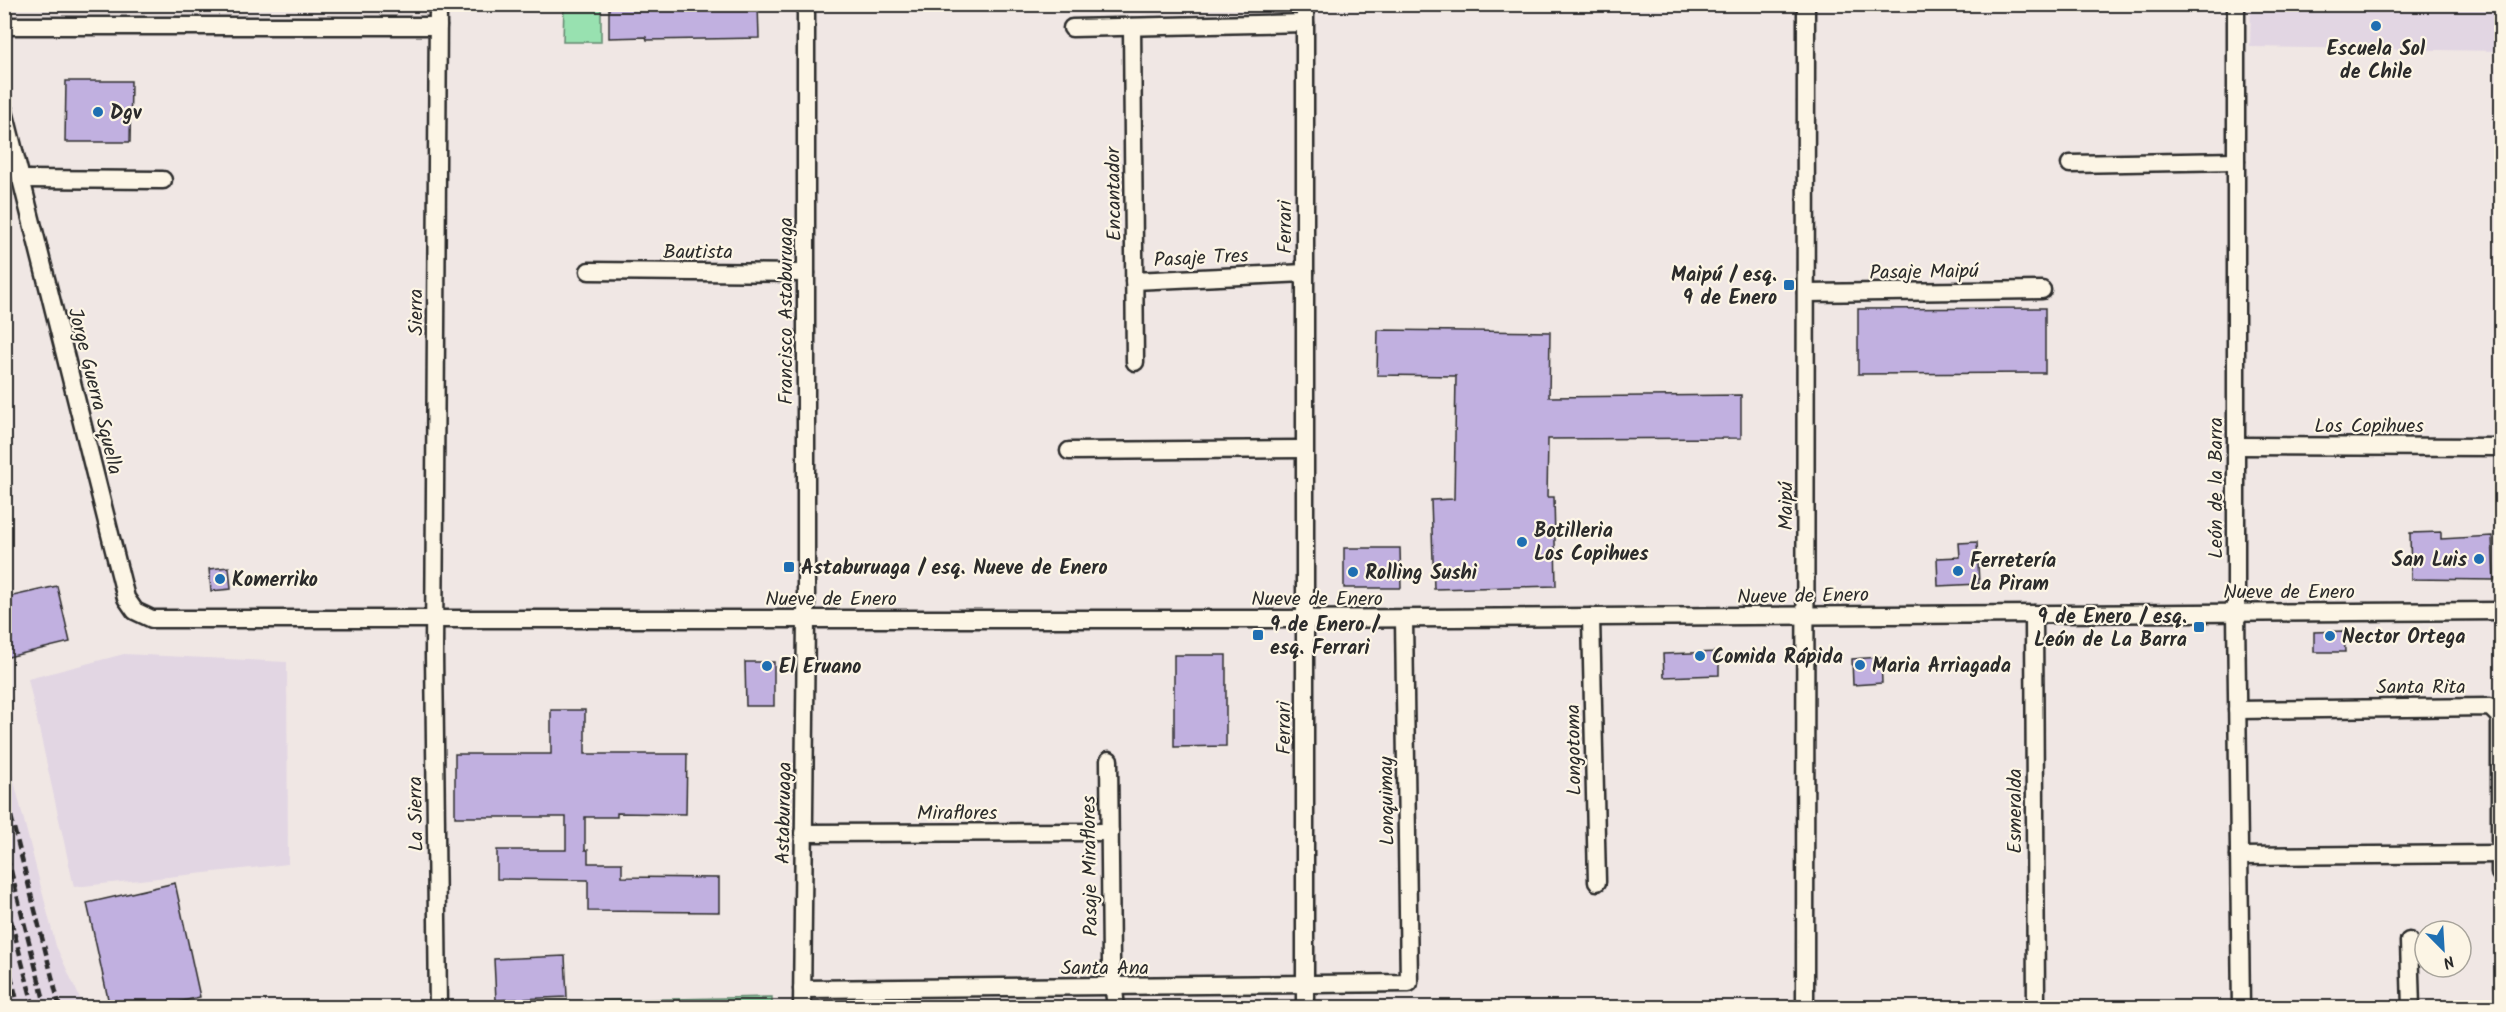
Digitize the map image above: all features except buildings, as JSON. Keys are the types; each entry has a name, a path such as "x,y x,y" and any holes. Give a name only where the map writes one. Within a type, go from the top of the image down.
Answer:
{"street":[{"name":"Sierra","path":"435,621 438,4"},
{"name":"Francisco Astaburuaga","path":"806,4 806,618"},
{"name":"Ferrari","path":"1305,4 1305,1008"},
{"name":"Maipú","path":"1805,1008 1806,4"},
{"name":"León de la Barra","path":"2236,4 2236,613 2241,1008"},
{"path":"1072,28 1305,23"},
{"path":"4,26 438,26"},
{"name":"Encantador","path":"1132,27 1135,362"},
{"name":"Jorge Guerra Squella","path":"4,111 123,590 135,611"},
{"path":"2070,164 2236,161"},
{"path":"21,179 163,180"},
{"name":"Bautista","path":"589,271 806,273"},
{"name":"Pasaje Tres","path":"1134,281 1305,273"},
{"name":"Pasaje Maipú","path":"1806,293 2043,290"},
{"name":"Los Copihues","path":"2236,446 2502,447"},
{"path":"1069,451 1304,449"},
{"name":"Nueve de Enero","path":"135,611 152,620 435,621 806,618 1404,619 2502,612"},
{"name":"Esmeralda","path":"2034,614 2036,1008"},
{"name":"Astaburuaga","path":"802,1008 806,618"},
{"name":"Longotoma","path":"1591,618 1596,882"},
{"name":"Lonquimay","path":"1404,619 1409,983"},
{"name":"La Sierra","path":"435,621 438,1008"},
{"name":"Santa Rita","path":"2237,710 2490,707 2499,716 2500,873"},
{"name":"Pasaje Miraflores","path":"1109,760 1116,1008"},
{"name":"Miraflores","path":"803,833 1110,832"},
{"path":"2239,856 2500,854"},
{"path":"2409,940 2411,1008"},
{"name":"Santa Ana","path":"802,989 1305,986 1409,983"}],"shaded area":[{"name":"Escuela Sol de Chile","path":"2251,5 2501,5 2501,51 2250,47"},
{"path":"124,654 287,662 288,864 74,887 28,679"},
{"path":"4,742 56,946 84,1007 5,1007"}],"green space":[{"path":"564,5 601,5 601,42 563,42"},
{"path":"772,997 772,1008 471,1008 471,1003"}],"railway":[{"path":"4,789 60,1008"},
{"path":"4,844 46,1008"},
{"path":"4,894 34,1008"},
{"path":"4,949 19,1008"}],"place":[{"name":"Escuela Sol de Chile","path":"2376,26"},
{"name":"Dgv","path":"98,112"},
{"name":"Maipú / esq. 9 de Enero","path":"1789,285"},
{"name":"Botilleria Los Copihues","path":"1522,542"},
{"name":"San Luis","path":"2479,559"},
{"name":"Astaburuaga / esq. Nueve de Enero","path":"789,567"},
{"name":"Ferretería La Piram","path":"1958,571"},
{"name":"Rolling Sushi","path":"1353,572"},
{"name":"Komerriko","path":"220,579"},
{"name":"9 de Enero / esq. León de La Barra","path":"2199,627"},
{"name":"9 de Enero / esq. Ferrari","path":"1258,635"},
{"name":"Nector Ortega","path":"2330,636"},
{"name":"Comida Rápida","path":"1700,656"},
{"name":"Maria Arriagada","path":"1860,665"},
{"name":"El Eruano","path":"767,666"}]}
